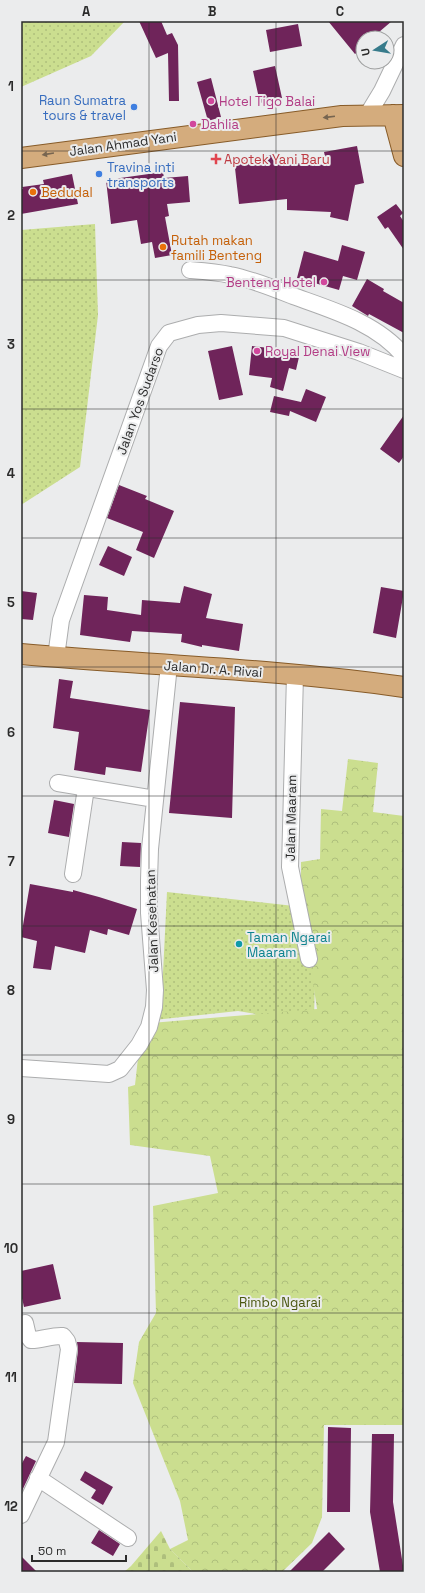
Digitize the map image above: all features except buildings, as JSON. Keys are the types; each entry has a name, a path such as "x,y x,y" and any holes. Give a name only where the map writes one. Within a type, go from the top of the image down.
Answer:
{"main road":[{"name":"Jalan Ahmad Yani","path":"21,158 240,128 342,116 368,114 398,115"},
{"path":"398,115 404,156"},
{"name":"Jalan Dr. A. Rivai","path":"21,654 295,675 404,687"}],"street":[{"path":"368,114 382,91 404,45"},
{"path":"382,91 398,115"},
{"path":"190,270 230,275 276,289 336,311 368,327 396,346 404,356"},
{"name":"Jalan Yos Sudarso","path":"56,657 61,620 159,346 170,333 198,325 221,323 284,328 359,352 404,370"},
{"name":"Jalan Kesehatan","path":"21,1068 109,1074 120,1069 139,1045 149,1027 154,1007 155,990 149,913 149,880 155,799 169,665"},
{"name":"Jalan Maaram","path":"295,675 290,867 309,959"},
{"path":"58,783 155,799"},
{"path":"73,874 86,788"},
{"path":"21,1515 54,1448 58,1436 69,1349 67,1341 63,1336 56,1335 38,1340 31,1340 28,1336 25,1323"},
{"path":"38,1478 128,1538"}],"green space":[{"path":"21,21 125,21 91,56 21,87"},
{"path":"95,224 98,315 80,467 21,505 21,230"},
{"name":"Rimbo Ngarai","path":"348,759 378,763 373,812 404,816 404,1425 324,1425 322,1517 312,1543 282,1572 193,1572 170,1549 188,1540 180,1501 133,1383 139,1342 156,1313 153,1206 218,1193 210,1156 130,1145 128,1087 135,1085 138,1058 151,1023 317,1009 301,900 301,862 320,859 321,809 342,811"},
{"name":"Taman Ngarai Maaram","path":"167,892 312,908 315,980 314,1018 291,1020 238,1011 154,1020 162,993"},
{"path":"161,1531 170,1549 193,1572 124,1572 131,1566"}],"place":[{"name":"Hotel Tigo Balai","path":"211,101"},
{"name":"Raun Sumatra tours & travel","path":"134,107"},
{"name":"Dahlia","path":"193,124"},
{"name":"Apotek Yani Baru","path":"216,159"},
{"name":"Travina inti transports","path":"99,174"},
{"name":"Bedudal","path":"33,192"},
{"name":"Rutah makan famili Benteng","path":"163,247"},
{"name":"Benteng Hotel","path":"324,282"},
{"name":"Royal Denai View","path":"257,351"},
{"name":"Taman Ngarai Maaram","path":"239,944"}]}
